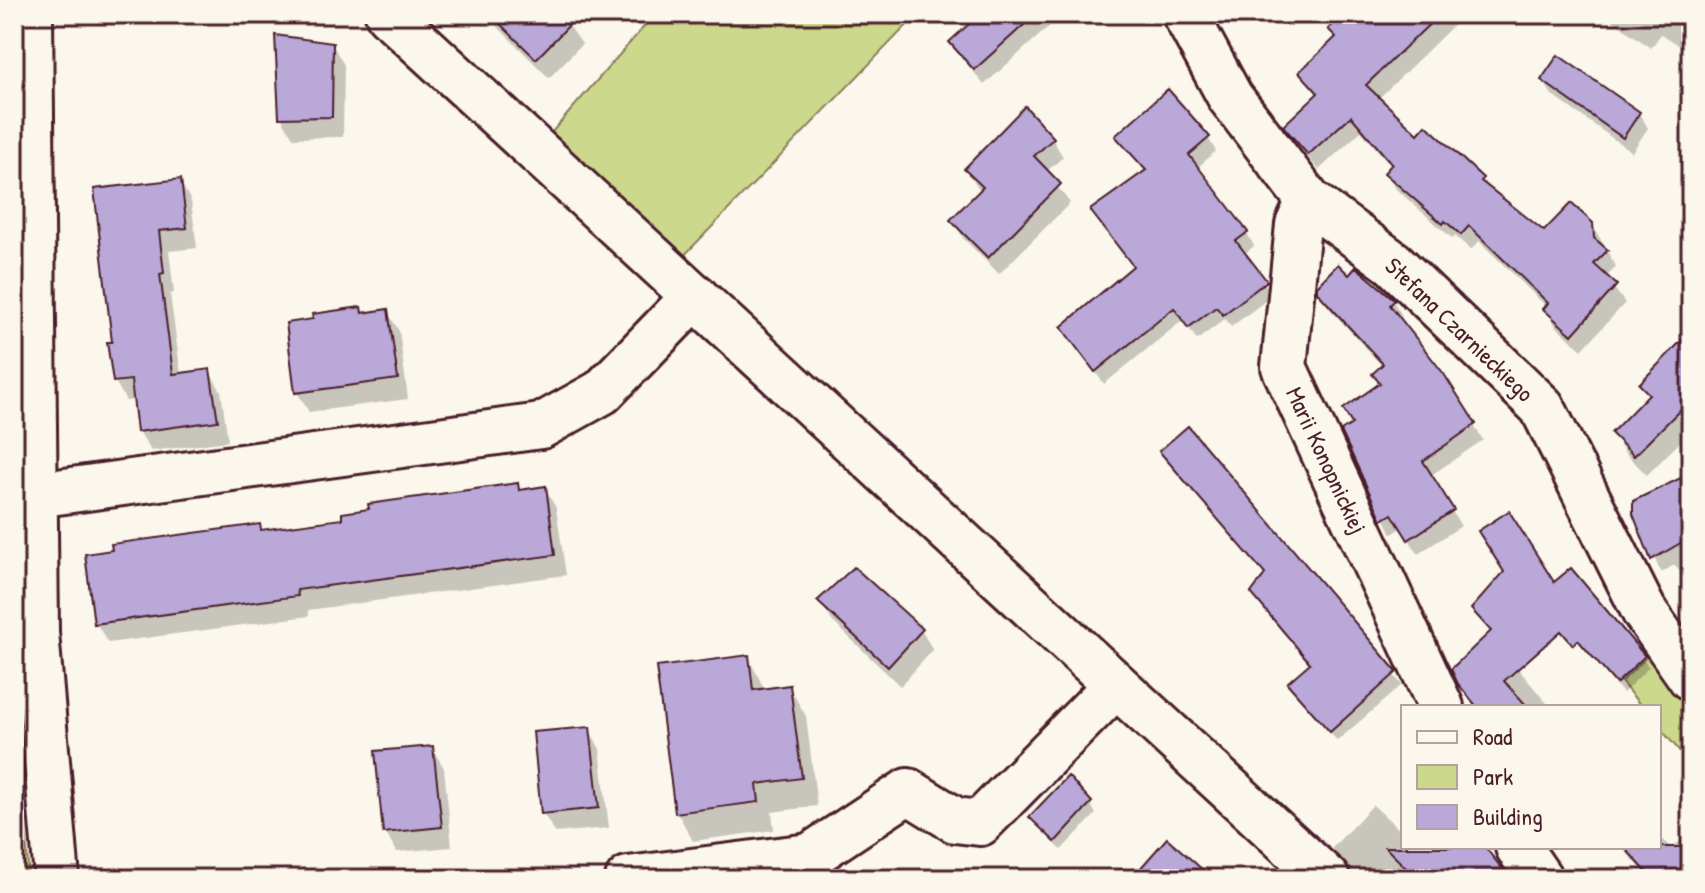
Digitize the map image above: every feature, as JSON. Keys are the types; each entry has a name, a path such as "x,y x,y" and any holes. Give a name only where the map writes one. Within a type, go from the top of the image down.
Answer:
{"street":[{"path":"30,14 36,632 57,879"},
{"path":"388,14 1327,879"},
{"name":"Stefana Czarnieckiego","path":"1185,14 1230,97 1309,201 1393,263 1542,407 1644,611 1691,678"},
{"name":"Marii Konopnickiej","path":"1309,201 1298,225 1284,367 1440,705"},
{"path":"35,495 541,426 602,392 695,296"},
{"path":"628,879 810,856 908,791 955,820 980,823 1116,685"},
{"path":"1519,849 1540,879"}],"green space":[{"path":"655,14 908,14 912,20 674,266 551,133"},
{"path":"1651,653 1691,708 1688,761 1661,729 1661,705 1640,705 1621,682"},
{"path":"14,669 29,879 14,879"}],"building":[{"path":"490,14 580,14 536,59"},
{"path":"980,14 1036,14 974,70 949,42"},
{"path":"1344,14 1440,14 1366,85 1418,134 1426,125 1483,178 1481,181 1544,231 1571,203 1593,223 1594,238 1608,250 1594,264 1617,285 1572,335 1543,309 1548,303 1469,226 1461,235 1445,221 1443,224 1384,173 1392,164 1351,116 1308,155 1283,126 1318,93 1299,72 1336,37 1328,29"},
{"path":"275,35 333,43 332,117 279,118"},
{"path":"1558,55 1640,112 1623,138 1541,80"},
{"path":"1168,89 1210,137 1189,155 1248,232 1236,241 1267,281 1223,315 1216,307 1188,328 1174,308 1095,372 1061,327 1133,266 1090,210 1146,170 1115,136"},
{"path":"1025,106 1054,138 1034,156 1061,184 988,258 950,220 983,187 964,169"},
{"path":"181,179 187,228 159,231 164,273 160,274 173,374 210,369 218,421 137,432 131,380 113,382 107,342 112,342 94,189"},
{"path":"1338,264 1349,275 1356,267 1395,300 1390,305 1444,374 1476,424 1423,461 1454,510 1408,540 1392,514 1382,520 1341,431 1352,424 1343,409 1380,383 1372,374 1383,364 1317,292 1317,286"},
{"path":"361,307 362,313 388,309 398,379 295,393 286,323 313,319 312,314"},
{"path":"1691,331 1691,399 1634,456 1611,433 1649,394 1639,384"},
{"path":"1188,426 1397,672 1330,732 1287,683 1310,663 1251,593 1265,574 1159,451"},
{"path":"1691,473 1691,537 1651,560 1633,514 1633,501"},
{"path":"518,483 519,490 546,486 555,555 297,590 298,596 94,624 85,554 112,550 111,544 260,524 261,530 342,519 342,513 369,509 368,504"},
{"path":"1509,511 1554,582 1571,568 1645,656 1616,684 1578,640 1573,645 1561,631 1504,681 1526,705 1475,705 1458,684 1451,669 1491,631 1471,609 1504,572 1478,531"},
{"path":"854,567 923,629 888,667 817,601"},
{"path":"749,655 753,690 790,685 802,778 757,784 759,802 675,813 656,667"},
{"path":"590,727 599,808 541,814 533,732"},
{"path":"433,746 442,827 383,833 375,751"},
{"path":"1068,776 1092,802 1055,842 1029,817"},
{"path":"1167,838 1213,879 1131,879"},
{"path":"1385,847 1487,849 1510,879 1417,879"},
{"path":"1691,847 1691,861 1671,879 1653,879 1626,849"}]}
